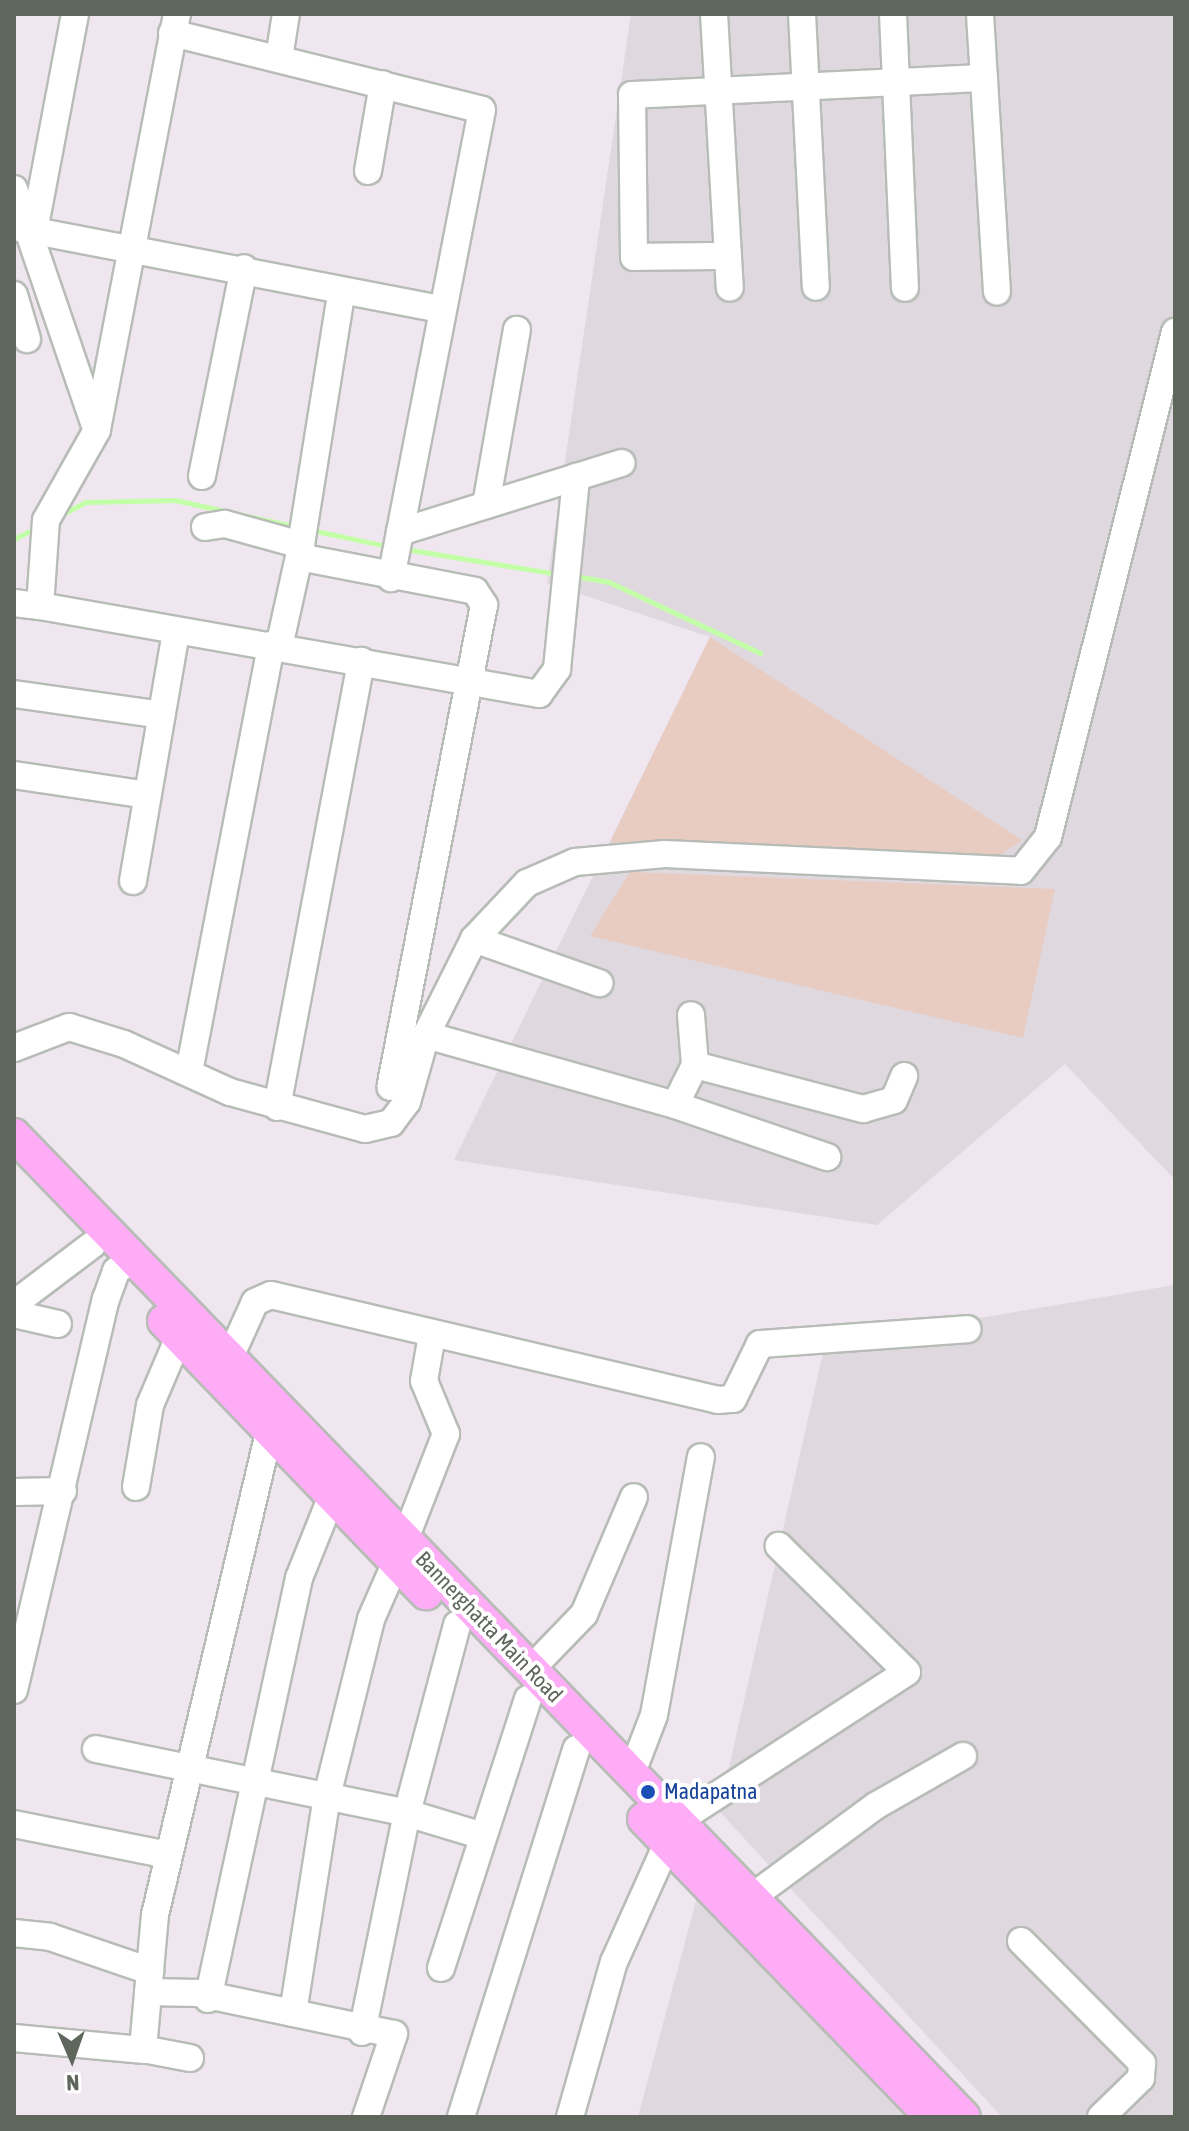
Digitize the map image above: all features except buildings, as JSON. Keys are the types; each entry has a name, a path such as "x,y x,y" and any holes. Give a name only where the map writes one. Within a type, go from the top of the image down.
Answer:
{"main road":[{"name":"Bannerghatta Main Road","path":"14,1135 124,1264 230,1357 400,1551 529,1684 631,1775 671,1833 752,1897 964,2117"},
{"path":"14,1166 92,1245 124,1264 179,1337 332,1496 400,1551 457,1625 529,1684 576,1749 671,1833 932,2117"}],"street":[{"path":"24,229 75,14"},
{"path":"279,58 286,14"},
{"path":"714,14 730,288"},
{"path":"802,14 816,287"},
{"path":"893,14 905,288"},
{"path":"980,14 997,291"},
{"path":"40,606 46,520 97,430 127,246 175,24 279,58 476,106 484,117 439,309 391,578"},
{"path":"728,256 634,257 632,95 984,78"},
{"path":"368,171 383,84"},
{"path":"14,189 24,229 97,430"},
{"path":"24,229 244,268 439,309"},
{"path":"202,476 244,268"},
{"path":"189,1072 275,646 300,551 342,290"},
{"path":"14,295 27,339"},
{"path":"486,505 517,330"},
{"path":"14,1048 69,1027 277,1107 365,1129 391,1123 407,1102 426,1035 474,939 527,883 575,862 665,854 1021,871 1048,837 1175,332"},
{"path":"400,532 621,463"},
{"path":"14,603 539,694 550,685 576,477"},
{"path":"205,527 225,524 300,551 391,578 475,591 484,605 390,1087"},
{"path":"133,881 176,633"},
{"path":"277,1107 361,661"},
{"path":"14,694 162,715"},
{"path":"14,775 148,795"},
{"path":"474,939 599,983"},
{"path":"675,1105 695,1065 691,1015"},
{"path":"426,1035 675,1105 827,1157"},
{"path":"695,1065 873,1109 894,1100 904,1076"},
{"path":"14,1304 92,1245"},
{"path":"14,1690 124,1264"},
{"path":"230,1357 255,1302 271,1295 717,1400 733,1399 760,1344 967,1329"},
{"path":"14,1314 58,1324"},
{"path":"293,2013 327,1796 371,1619 446,1434 424,1381 432,1335"},
{"path":"136,1487 150,1405 179,1337"},
{"path":"144,2050 149,1981 168,1855 269,1432"},
{"path":"631,1775 654,1715 701,1457"},
{"path":"14,1492 63,1491"},
{"path":"208,1999 299,1578 332,1496"},
{"path":"441,1968 529,1684 584,1614 634,1497"},
{"path":"570,2117 614,1962 671,1833 907,1672 779,1546"},
{"path":"362,2032 407,1813 457,1625"},
{"path":"96,1749 407,1813 483,1836"},
{"path":"461,2117 576,1749"},
{"path":"752,1897 877,1805 963,1756"},
{"path":"14,1824 168,1855"},
{"path":"14,1933 50,1937 149,1981 208,1999 293,2013 362,2032 394,2034 366,2117"},
{"path":"1021,1941 1142,2063 1141,2078 1101,2117"},
{"path":"14,2038 144,2050 190,2058"}],"shaded area":[{"path":"631,14 1175,14 1175,1180 1065,1064 877,1225 454,1160 710,637 547,583"},
{"path":"710,637 1022,840 990,862 610,842"},
{"path":"630,872 1055,889 1023,1038 590,936"},
{"path":"1175,1285 1175,2117 1002,2117 719,1811 825,1344"},
{"path":"700,1886 923,2117 638,2117"}],"waterway":[{"path":"61,515 85,502 175,500 297,527"},
{"path":"14,539 38,527"},
{"path":"311,530 387,546"},
{"path":"405,549 557,574"},
{"path":"575,576 609,582 760,653"}],"place":[{"name":"Madapatna","path":"648,1792"}]}
